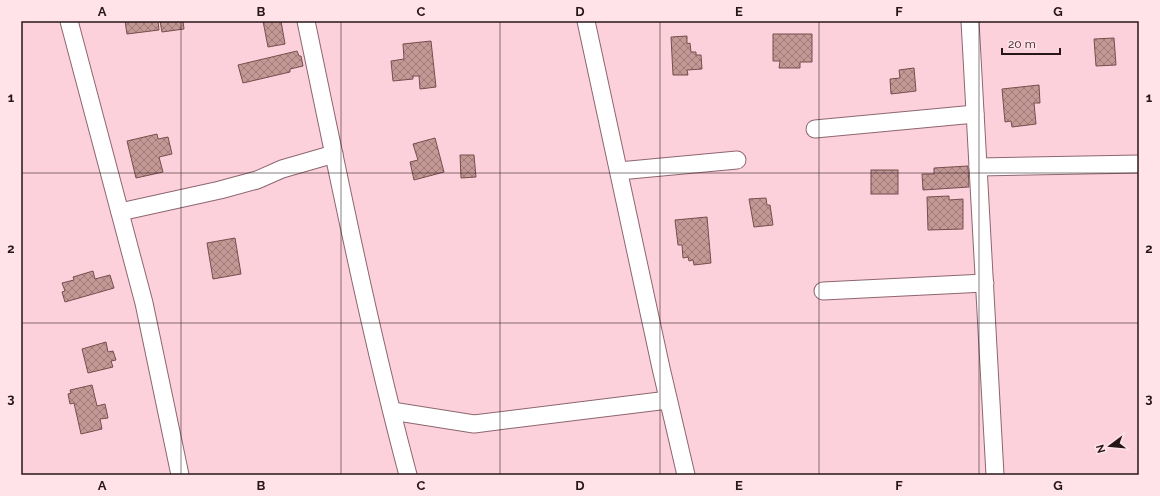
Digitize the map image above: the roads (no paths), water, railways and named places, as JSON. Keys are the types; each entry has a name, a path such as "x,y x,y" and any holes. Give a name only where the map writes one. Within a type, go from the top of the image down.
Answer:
{"street":[{"path":"69,21 144,302 180,475"},
{"path":"306,21 351,237 408,475"},
{"path":"586,21 668,400 686,475"},
{"path":"970,21 995,475"},
{"path":"815,129 975,114"},
{"path":"120,212 220,190 257,180 282,169 334,154"},
{"path":"619,172 737,160"},
{"path":"978,166 1139,164"},
{"path":"823,291 984,283"},
{"path":"392,411 474,424 668,400"}]}
